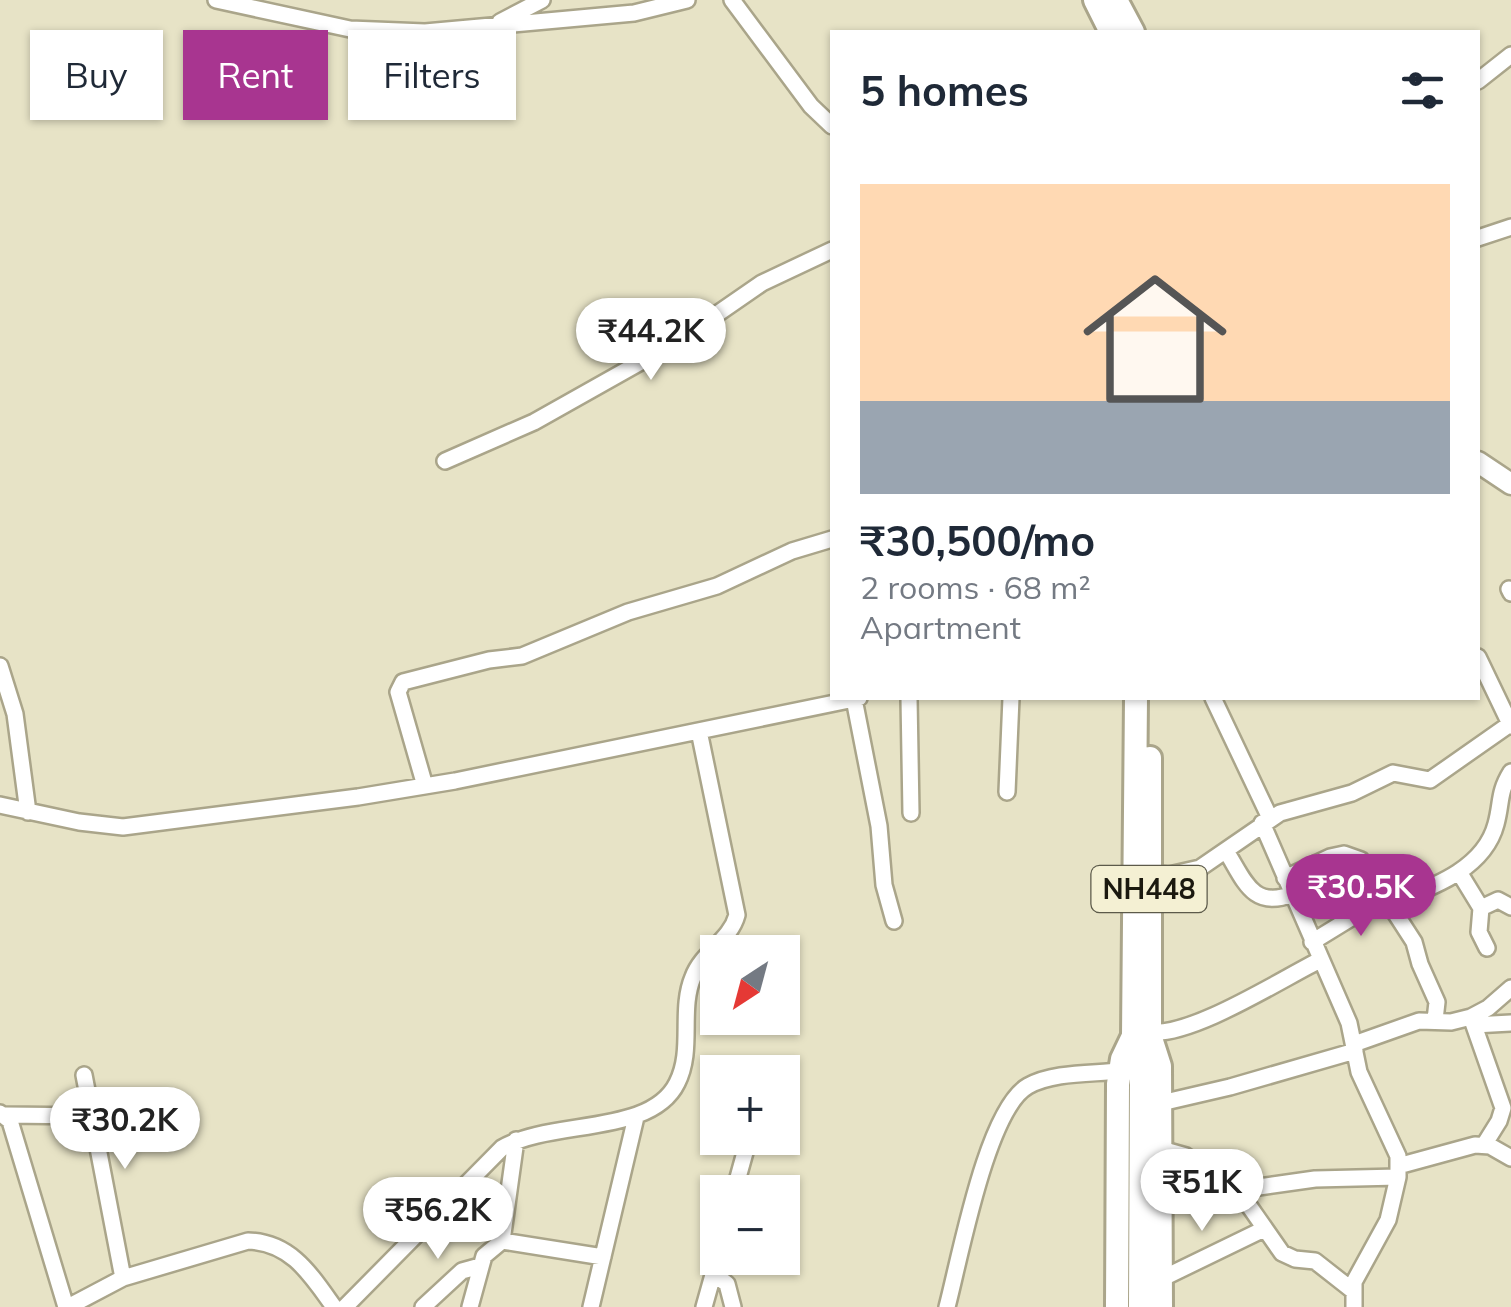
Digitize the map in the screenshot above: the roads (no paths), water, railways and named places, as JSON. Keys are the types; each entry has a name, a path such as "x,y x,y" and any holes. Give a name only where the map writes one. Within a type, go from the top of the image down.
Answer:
{"highway":[{"path":"1095,0 1110,30"},
{"path":"1116,0 1132,30"},
{"name":"NH448","path":"1136,700 1144,1034"},
{"name":"NH448","path":"1140,1307 1130,1074 1144,1034 1152,700"},
{"path":"1144,1034 1160,1066 1161,1307"},
{"path":"1117,1307 1130,1074"}],"main road":[{"path":"1480,463 1511,484"}],"street":[{"path":"216,0 350,28 425,32 594,18 688,0"},
{"path":"492,26 542,0"},
{"path":"591,0 594,18"},
{"path":"732,0 811,106 830,124"},
{"path":"1480,79 1511,55"},
{"path":"1480,237 1511,227"},
{"path":"446,461 534,422 654,356 762,282 830,251"},
{"path":"425,786 398,692 403,682 489,660 522,656 628,612 717,586 830,540"},
{"path":"1149,874 1200,868 1290,808 1352,793 1393,773 1430,780 1511,725 1480,661"},
{"path":"0,666 15,714 28,812"},
{"path":"0,806 79,822 123,826 425,786 847,700"},
{"path":"857,700 875,800 887,903 894,921"},
{"path":"909,700 911,813"},
{"path":"1007,792 1010,700"},
{"path":"1161,1150 1186,1156 1238,1190 1288,1257 1315,1260 1353,1298 1384,1232 1398,1172 1395,1146 1360,1072 1350,1023 1285,878 1266,821 1214,700"},
{"path":"346,1307 490,1158 516,1140 550,1130 636,1117 653,1110 676,1086 685,1054 692,978 734,926 737,915 699,731"},
{"path":"1312,942 1389,900 1434,887 1459,872 1504,824 1499,794 1511,772"},
{"path":"1226,850 1260,898 1277,900 1292,894"},
{"path":"1285,878 1330,857 1353,856 1368,868 1414,942 1435,995 1435,1020"},
{"path":"1459,872 1481,908 1479,932 1486,948"},
{"path":"1481,908 1498,900 1511,906"},
{"path":"1144,1034 1180,1030 1320,960"},
{"path":"1472,1021 1511,988"},
{"path":"1238,1190 1398,1172 1484,1144 1503,1108 1472,1021"},
{"path":"1161,1103 1230,1088 1354,1048 1419,1022 1511,1024"},
{"path":"947,1307 984,1167 996,1131 1017,1093 1050,1079 1130,1074"},
{"path":"84,1076 123,1278"},
{"path":"3,1114 92,1116"},
{"path":"3,1114 10,1121 67,1307 123,1278 248,1241 264,1242 294,1258 334,1307"},
{"path":"591,1307 636,1117"},
{"path":"502,1241 516,1140"},
{"path":"1484,1144 1511,1158"},
{"path":"1161,1279 1264,1229"},
{"path":"470,1307 480,1266 492,1247 502,1241 603,1257"},
{"path":"423,1307 462,1271 480,1266"},
{"path":"704,1307 712,1275"},
{"path":"721,1275 732,1307"}]}
